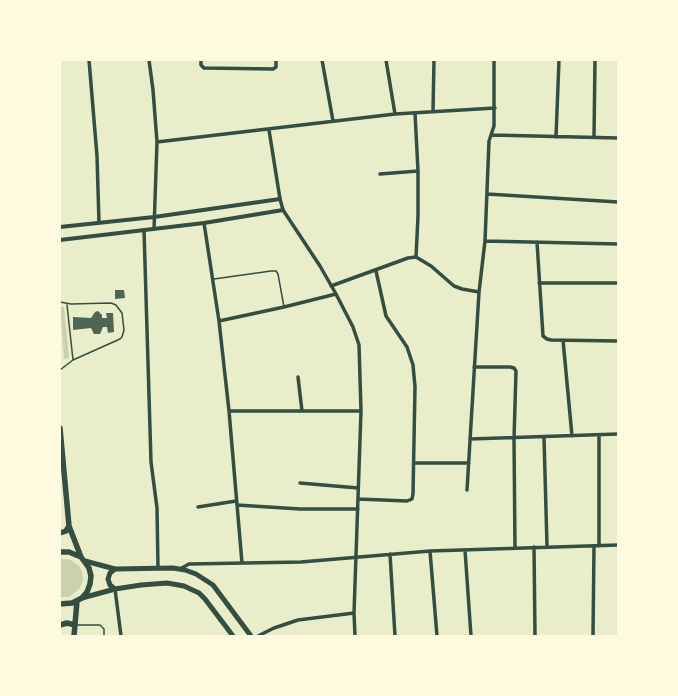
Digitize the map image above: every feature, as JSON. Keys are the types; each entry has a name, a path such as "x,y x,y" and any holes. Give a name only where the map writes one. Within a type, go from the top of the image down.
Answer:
{"highway":[{"path":"60,428 69,526 83,559 89,568 91,576 88,588 79,599 67,604 60,604"},
{"path":"60,533 66,531 69,526"},
{"path":"60,552 69,552 83,559"},
{"path":"74,636 79,599"},
{"path":"60,625 68,623 75,624"}],"main road":[{"path":"83,559 115,569 180,569 196,574 213,585 251,636"},
{"path":"115,569 110,573 108,579 110,585 115,589"},
{"path":"79,599 115,589 141,585 167,583 184,586 198,593 205,599 233,636"}],"street":[{"path":"88,60 97,156 99,223"},
{"path":"149,60 157,142 154,229"},
{"path":"201,60 201,65 206,68 273,69 276,67 276,60"},
{"path":"322,60 333,121"},
{"path":"386,60 395,114"},
{"path":"433,111 434,60"},
{"path":"467,490 479,292 485,241 489,141 494,126 494,60"},
{"path":"556,136 559,60"},
{"path":"594,137 595,60"},
{"path":"157,142 395,114 495,108"},
{"path":"415,112 418,171 416,257"},
{"path":"269,130 283,210 320,266 336,294 353,327 359,345 361,411 354,613 355,636"},
{"path":"492,135 618,138"},
{"path":"380,174 418,171"},
{"path":"487,194 618,202"},
{"path":"60,227 154,217 280,199"},
{"path":"60,240 204,223 283,210"},
{"path":"204,223 219,321 229,411 242,563"},
{"path":"144,230 151,462 157,508 158,568"},
{"path":"485,241 618,244"},
{"path":"537,242 542,334 547,339 618,341"},
{"path":"331,286 376,271 408,258 416,257 431,266 454,286 479,292"},
{"path":"358,499 410,501 413,497 415,387 413,365 407,347 386,316 376,271"},
{"path":"539,283 618,283"},
{"path":"219,321 336,294"},
{"path":"564,340 572,436"},
{"path":"474,367 510,367 515,369 516,373 514,439 515,548"},
{"path":"298,377 302,411"},
{"path":"229,411 361,411"},
{"path":"470,439 544,438 618,434"},
{"path":"599,435 599,546"},
{"path":"544,438 547,546"},
{"path":"414,463 469,463"},
{"path":"300,483 358,488"},
{"path":"198,507 236,501"},
{"path":"237,506 300,509 358,509"},
{"path":"180,569 189,564 300,562 430,551 547,546 618,545"},
{"path":"593,636 594,546"},
{"path":"534,547 535,636"},
{"path":"465,550 471,636"},
{"path":"430,551 437,636"},
{"path":"390,554 395,636"},
{"path":"115,589 121,636"},
{"path":"258,636 274,628 298,620 354,613"}],"lane":[{"path":"213,279 274,270 278,274 284,307"},
{"path":"60,302 66,304 111,303 120,309 124,318 124,334 120,339 73,360 60,370"},
{"path":"66,304 73,360"},
{"path":"75,624 100,625 104,629 104,636"}],"green space":[{"path":"60,307 64,307 69,358 64,359"},
{"path":"60,559 68,559 74,562 82,571 82,584 79,589 69,597 60,597"}],"building":[{"path":"115,290 124,290 125,298 115,299"},
{"path":"98,311 102,315 102,318 107,318 106,313 113,313 114,332 108,333 107,327 103,327 100,334 94,334 91,328 73,330 73,317 91,318 95,312"}]}
